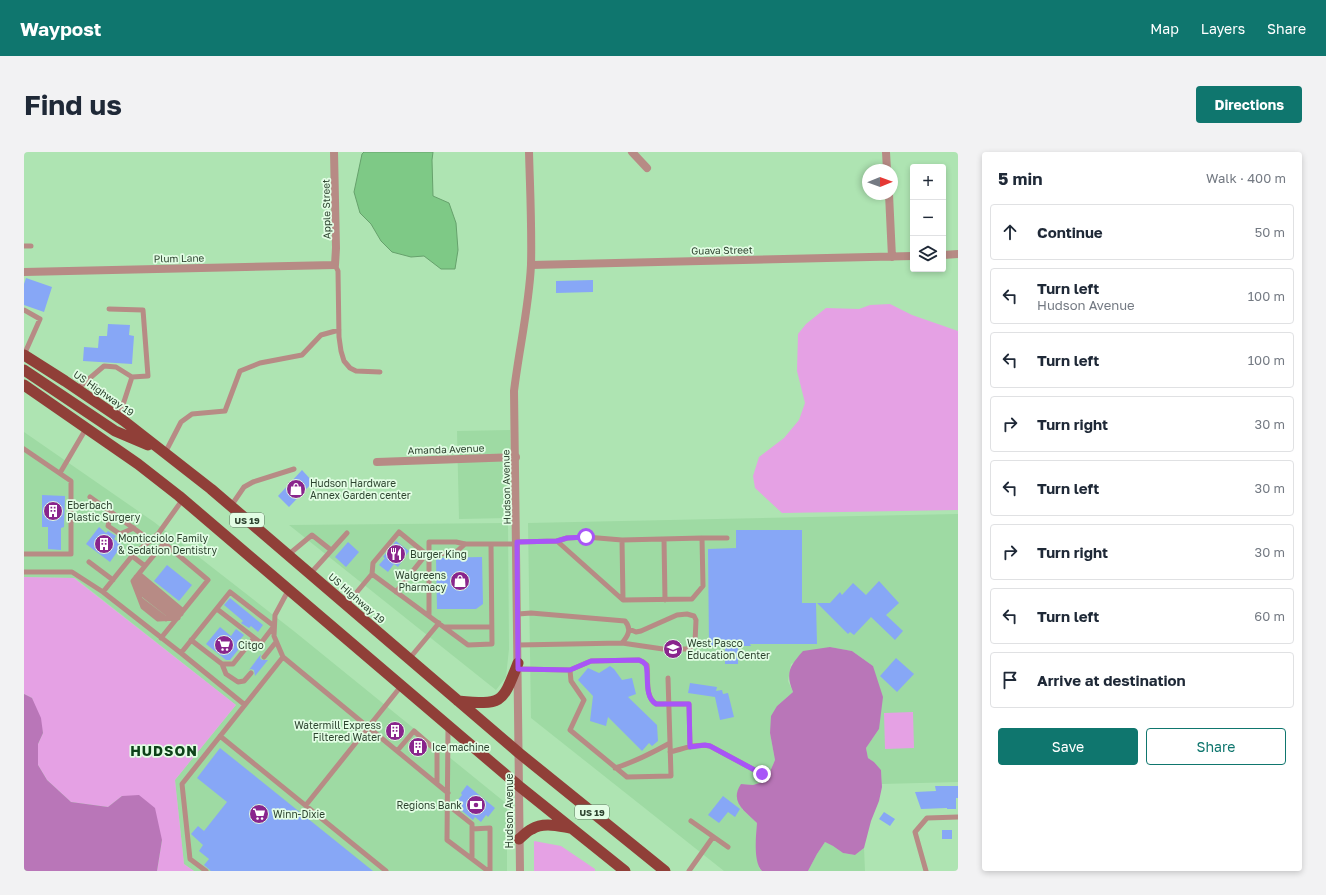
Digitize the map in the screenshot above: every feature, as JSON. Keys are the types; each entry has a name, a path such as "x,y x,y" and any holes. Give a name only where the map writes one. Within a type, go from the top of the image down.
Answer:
{"highway":[{"name":"US Highway 19","path":"24,355 119,418 231,506 519,753 665,871"},
{"path":"24,370 115,431 165,453"},
{"name":"US 19","path":"24,385 138,464 183,499 519,786 625,871"},
{"path":"458,701 492,703 500,699 507,692 518,666"},
{"path":"520,840 531,829 539,825 571,828"}],"street":[{"name":"Apple Street","path":"334,152 335,265"},
{"name":"Hudson Avenue","path":"520,871 518,614 514,392 527,304 531,265 529,152"},
{"path":"632,152 647,168"},
{"path":"886,152 887,164"},
{"path":"888,200 892,257"},
{"path":"946,255 958,254"},
{"name":"Guava Street","path":"531,265 910,256"},
{"name":"Plum Lane","path":"24,272 335,265"},
{"name":"Amanda Avenue","path":"377,462 516,457"}],"lane":[{"path":"24,246 31,246"},
{"path":"335,265 338,271 339,330 341,351 344,362 356,371 380,372"},
{"path":"77,389 104,366 116,367 132,377 148,376 143,310 109,309"},
{"path":"24,310 40,319 24,355"},
{"path":"165,453 181,422 192,414 226,410 240,371 260,363 302,355 321,335 339,330"},
{"path":"119,418 132,377"},
{"path":"60,473 87,428"},
{"path":"24,449 71,481 71,554 24,554"},
{"path":"231,506 244,487 253,482 294,469"},
{"path":"90,497 150,540"},
{"path":"103,592 132,556 158,534 183,499"},
{"path":"111,512 108,526 120,534 134,528"},
{"path":"310,574 347,532"},
{"path":"346,605 372,574 374,563 398,532 428,553 455,553 465,544"},
{"path":"288,555 312,535 331,550"},
{"path":"430,616 429,542 491,544 557,541 567,538 580,537 622,540 727,538"},
{"path":"557,541 623,600 665,600 692,599 703,586 702,538"},
{"path":"664,539 665,600"},
{"path":"622,540 623,600"},
{"path":"161,638 208,580 164,543 136,577 137,589 143,607 158,619 166,619 179,615"},
{"path":"372,574 468,645 492,644 491,544"},
{"path":"396,592 428,553"},
{"path":"132,556 145,566"},
{"path":"89,562 113,580"},
{"path":"24,572 72,572 103,592 244,705"},
{"path":"136,577 179,615"},
{"path":"136,577 179,615"},
{"path":"137,589 179,615"},
{"path":"289,589 275,614 274,636 283,657 448,793"},
{"path":"181,653 230,592 274,626"},
{"path":"217,609 261,643 274,626"},
{"path":"518,614 531,613 625,621 630,629 636,632 642,631 677,615 688,614 694,616 696,620 695,642 692,647 687,649 663,649 622,643 518,645"},
{"path":"409,659 439,623"},
{"path":"444,627 492,627"},
{"path":"622,643 626,639 630,629"},
{"path":"222,664 234,664 254,638"},
{"path":"191,640 222,664 226,674 238,682 244,680 251,673"},
{"path":"264,657 276,642"},
{"path":"206,871 190,859 182,784 283,657"},
{"path":"518,666 570,670 591,661 639,660 646,665 649,696 653,702 656,704 689,704 690,747"},
{"path":"570,670 571,681 584,700 570,730 627,777 671,776 668,678"},
{"path":"306,805 402,685"},
{"path":"448,726 447,840 489,871"},
{"path":"398,751 414,731 437,751 437,784"},
{"path":"220,736 386,871"},
{"path":"616,768 650,755 670,743"},
{"path":"670,752 690,747 705,745 710,746 762,774"},
{"path":"448,805 472,824 472,858"},
{"path":"926,871 915,832 927,818 958,817"},
{"path":"691,821 728,848"},
{"path":"472,828 490,828 489,871"},
{"path":"689,871 713,837"}],"shaded area":[{"path":"364,152 433,152 433,196 449,203 456,223 458,250 455,269 441,269 424,256 411,257 392,252 381,241 371,224 360,213 354,192 362,154"},
{"path":"890,304 912,315 958,331 958,510 782,513 755,488 753,476 759,457 784,438 799,420 805,403 797,371 798,334 806,324 826,308 859,309 870,305"},
{"path":"510,430 512,522 508,518 459,519 457,431"},
{"path":"24,432 154,522 295,632 507,804 507,871 194,871 184,864 175,780 236,705 75,578 24,577"},
{"name":"West Pasco Education Center","path":"958,514 958,782 882,784 881,770 868,758 866,748 879,729 873,666 852,651 830,647 791,664 788,681 793,692 777,706 770,733 775,760 766,781 753,785 741,784 742,809 757,823 756,846 759,868 762,871 724,871 531,718 528,523"},
{"path":"508,523 509,649 506,677 496,690 289,525"},
{"path":"24,577 74,578 236,705 175,780 184,864 194,871 157,871 162,840 122,796 108,807 71,802 47,780 38,765 38,744 43,733 32,698 24,694"},
{"path":"830,647 852,651 873,666 883,697 879,729 866,748 868,758 881,770 882,787 879,801 871,821 864,848 855,855 843,853 825,842 808,871 762,871 757,862 756,855 757,823 740,806 737,796 738,790 741,784 753,785 766,781 775,760 770,733 771,716 777,706 793,692 789,679 792,665 803,651"},
{"path":"24,694 32,698 41,718 43,733 38,744 38,765 47,780 71,802 108,807 122,796 139,795 155,808 162,840 157,871 24,871"},
{"path":"913,712 914,748 885,749 884,713"},
{"path":"534,841 561,846 595,869 595,871 534,871"},
{"path":"825,842 843,853 855,855 864,848 865,871 808,871"}],"building":[{"path":"26,278 52,287 44,312 24,305 24,284"},
{"path":"593,280 593,292 556,293 556,281"},
{"path":"108,324 130,325 129,335 134,336 132,364 83,361 84,347 98,348 99,336 107,336"},
{"name":"Hudson Hardware Annex Garden center","path":"302,470 313,482 289,507 278,496"},
{"name":"Eberbach Plastic Surgery","path":"42,495 65,496 64,527 61,528 61,550 48,549 48,527 42,527"},
{"name":"Monticciolo Family & Sedation Dentistry","path":"99,527 106,533 108,531 116,536 114,539 122,545 110,562 86,544"},
{"path":"736,530 802,530 802,603 816,603 817,644 750,644 751,646 738,646 738,664 725,664 725,646 709,646 708,549 736,548"},
{"name":"Burger King","path":"396,541 409,551 398,567 394,564 388,572 379,565 385,558 383,557"},
{"path":"348,542 359,552 346,567 335,557"},
{"name":"Walgreens Pharmacy","path":"482,557 483,604 476,609 437,609 436,558"},
{"path":"167,565 192,585 179,601 154,581"},
{"path":"879,581 899,603 886,615 903,631 895,640 871,617 854,635 850,632 848,634 817,603 830,603 840,592 842,595 853,583 866,595"},
{"name":"Citgo","path":"230,598 263,625 258,632 251,626 249,628 241,623 243,621 224,605"},
{"name":"Citgo","path":"220,627 231,636 236,629 244,635 238,642 242,645 230,660 226,660 206,644"},
{"path":"261,654 260,658 262,660 268,660 255,676 254,670 249,670"},
{"path":"896,658 914,674 897,692 880,676"},
{"path":"610,666 622,680 632,678 636,694 628,697 657,725 658,741 652,746 649,743 642,751 608,717 606,726 590,721 593,696 578,680 588,668 599,673"},
{"path":"690,683 717,687 716,691 722,690 723,694 728,693 734,717 720,720 715,697 688,693"},
{"name":"Winn-Dixie","path":"220,748 373,871 211,871 204,865 209,859 199,851 203,845 191,834 198,826 204,831 227,802 197,778"},
{"name":"Regions Bank","path":"467,785 495,808 488,817 486,815 481,822 475,817 473,820 461,810 463,808 456,802 462,795 461,793"},
{"path":"935,786 958,786 956,809 921,809 915,792 936,791"},
{"path":"723,796 740,809 735,817 728,812 719,823 708,815"},
{"path":"884,812 895,819 890,826 879,819"},
{"path":"942,830 952,830 952,839 942,839"}],"place":[{"name":"Hudson Hardware Annex Garden center","path":"296,489"},
{"name":"Eberbach Plastic Surgery","path":"53,511"},
{"name":"Monticciolo Family & Sedation Dentistry","path":"104,544"},
{"name":"Burger King","path":"396,554"},
{"name":"Walgreens Pharmacy","path":"460,581"},
{"name":"Citgo","path":"224,645"},
{"name":"West Pasco Education Center","path":"673,649"},
{"name":"Watermill Express Filtered Water","path":"395,731"},
{"name":"Ice machine","path":"418,747"},
{"name":"Regions Bank","path":"476,805"},
{"name":"Winn-Dixie","path":"259,814"}],"district":[{"name":"HUDSON","path":"164,750"}],"route":[{"path":"586,537 567,538 557,541 517,542 518,669 570,670 591,661 639,660 646,665 648,671 649,696 653,702 656,704 689,704 690,747 705,745 710,746 762,774"}]}
